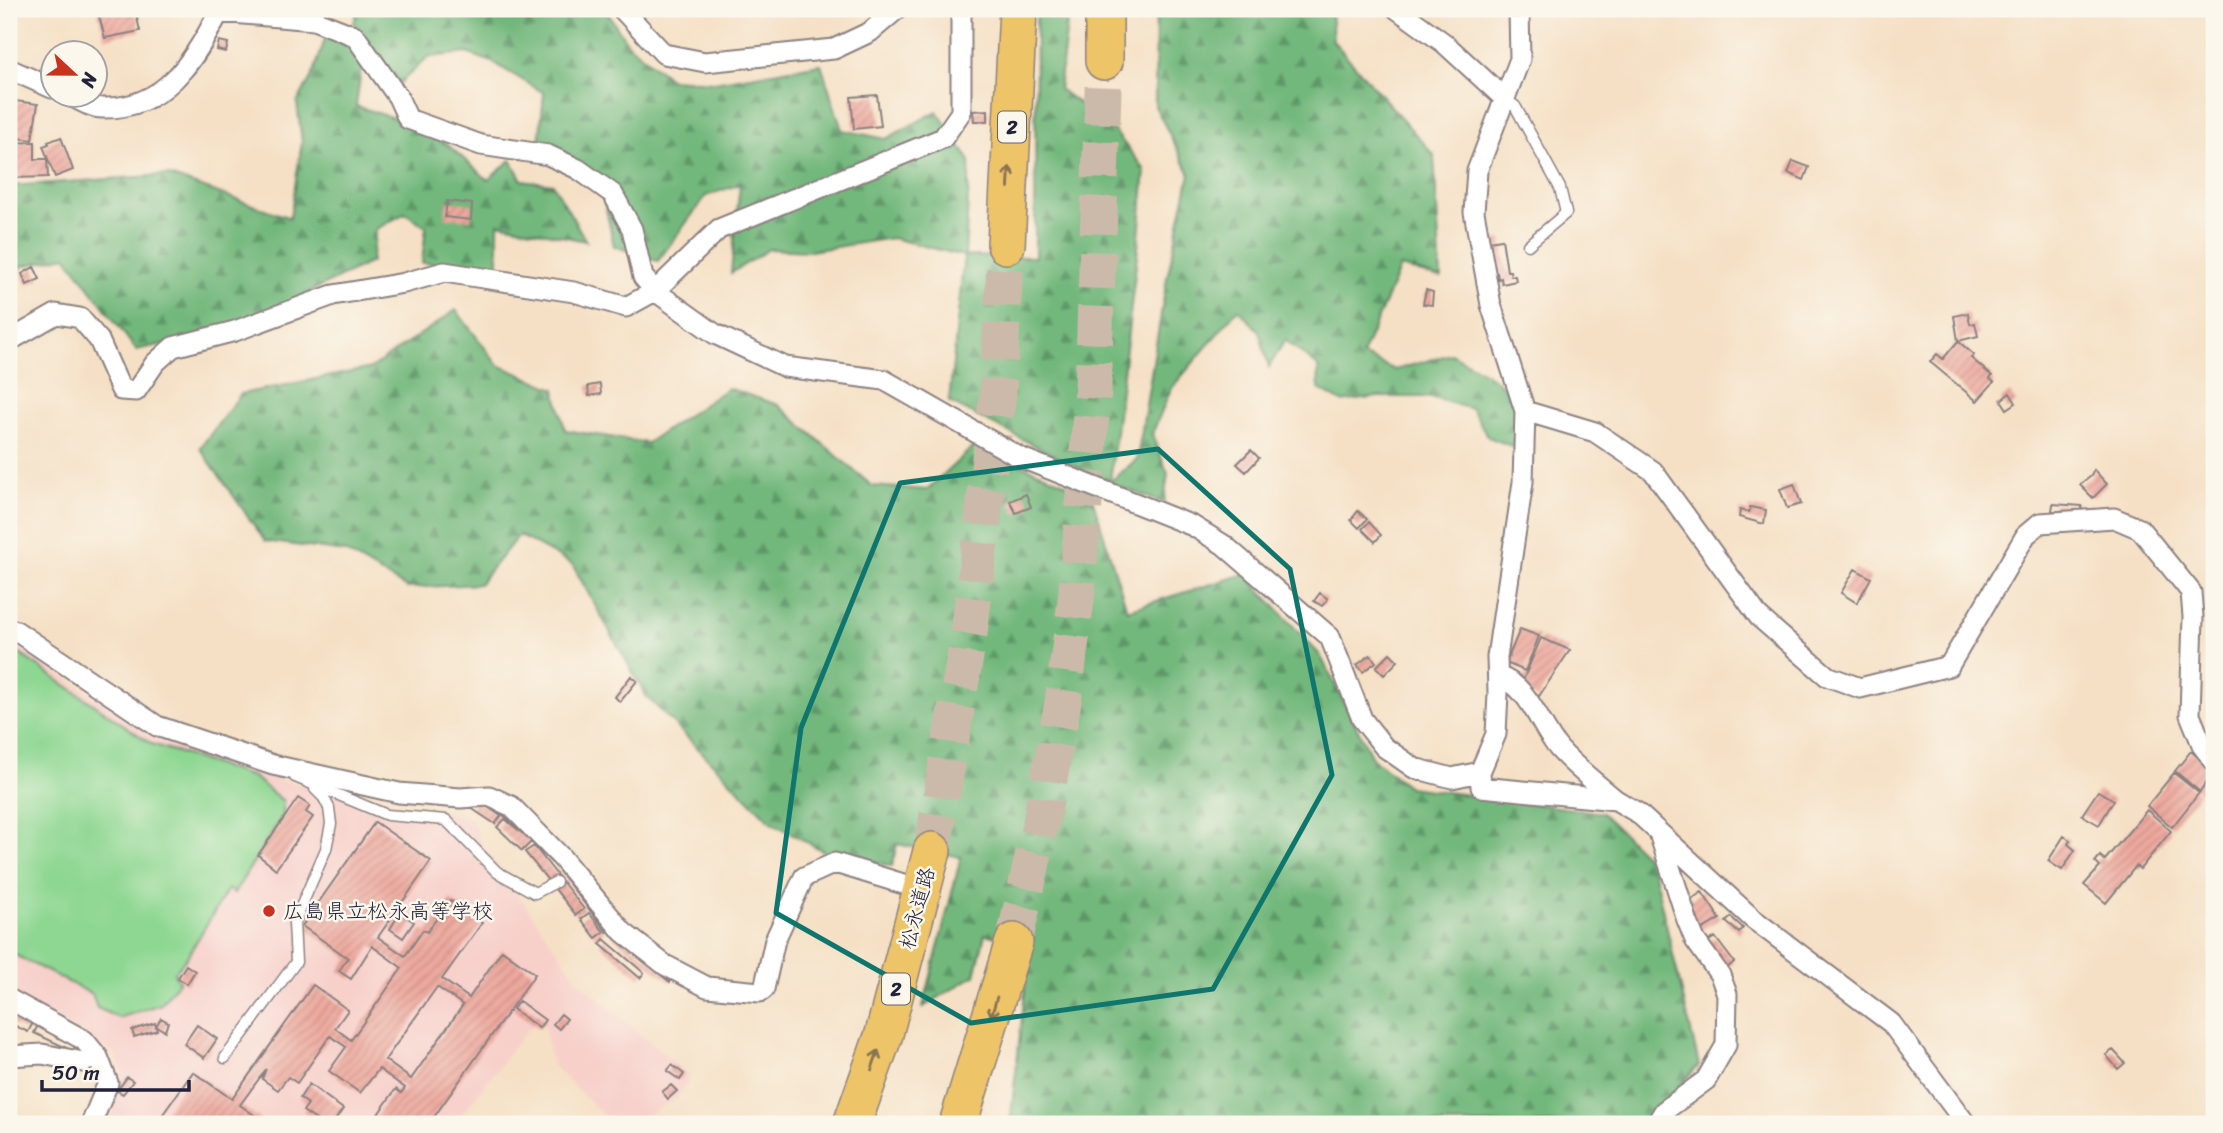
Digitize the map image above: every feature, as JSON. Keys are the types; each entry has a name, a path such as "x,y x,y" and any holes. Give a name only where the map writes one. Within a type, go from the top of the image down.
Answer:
{"highway":[{"name":"2","path":"1006,245 1018,9"},
{"path":"1104,9 1104,61"},
{"name":"松永道路","path":"852,1124 884,1034 932,851"},
{"path":"958,1124 1014,942"}],"street":[{"path":"622,9 664,54 705,62 834,49 870,32 897,9"},
{"path":"9,341 56,314 80,318 99,340 121,390 136,391 155,363 173,347 236,331 333,295 404,283 444,272 574,292 626,307 655,291 719,229 943,138 961,112 961,9"},
{"path":"1397,9 1444,43 1506,99"},
{"path":"1519,9 1520,59 1477,171 1474,212 1491,305 1525,411 1523,482 1497,657 1496,734 1480,772 1481,787 1616,800"},
{"path":"108,107 141,104 176,79 198,53 217,10 314,20 355,36 398,97 408,119 481,145 548,155 578,169 612,194 632,229 642,277 655,291 715,334 785,367 884,380 1019,457 1193,526 1224,545 1330,638 1362,719 1384,747 1414,768 1452,778 1480,772"},
{"path":"9,69 38,82"},
{"path":"1525,411 1595,432 1654,471 1759,617 1827,676 1860,688 1949,666 2026,535 2040,523 2114,518 2140,529 2191,592 2193,617 2190,715 2203,747 2214,761"},
{"path":"9,629 16,631 157,726 273,765 399,793 489,796 512,806 561,857 623,932 665,965 707,987 760,992 764,989 775,940 804,877 835,863 923,890"},
{"path":"1498,676 1509,680 1531,704 1559,749 1616,800 1638,813 1753,919 1892,1024 1966,1124"},
{"path":"1656,1124 1664,1111 1706,1080 1726,1045 1727,994 1720,975 1695,940 1686,920 1658,832"},
{"path":"9,999 84,1040 98,1057 108,1083 91,1124"},
{"path":"9,1056 42,1054 83,1062 98,1057"}],"lane":[{"path":"1506,99 1515,106 1560,188 1566,213 1528,245"},
{"path":"273,765 311,785 387,815 446,820 497,872 535,893 556,882"},
{"path":"225,1058 296,962 294,923 326,849 331,824 329,808 324,798 311,785"}],"highlighted area":[{"path":"1158,449 1290,569 1332,775 1213,989 971,1023 776,913 801,728 900,483"}],"shaded area":[{"name":"広島県立松永高等学校","path":"9,642 153,737 285,782 337,789 405,805 417,811 445,811 473,820 479,839 580,983 690,1075 677,1099 638,1120 612,1124 552,1064 543,1021 526,1031 454,1124 100,1124 122,1071 114,1053 9,992"}],"green space":[{"path":"358,9 605,9 628,44 670,79 714,82 821,64 842,130 886,139 937,111 970,161 965,256 1035,257 1036,9 1069,9 1059,89 1111,127 1145,170 1110,482 1137,459 1167,278 1190,174 1155,106 1156,9 1331,9 1333,41 1434,155 1441,278 1400,267 1362,355 1395,370 1451,354 1492,377 1514,403 1517,427 1514,447 1488,437 1472,409 1430,397 1378,397 1341,402 1319,389 1318,366 1285,340 1269,367 1259,331 1238,309 1171,389 1152,434 1168,474 1164,503 1109,483 949,402 964,256 892,238 810,251 769,249 731,273 740,184 706,196 658,261 614,246 603,195 539,144 544,93 492,62 467,53 428,57 400,83 354,23"},
{"path":"327,33 363,56 356,106 403,121 448,145 488,180 511,160 522,180 553,184 586,241 498,223 498,268 422,263 426,227 405,213 376,229 371,262 248,322 136,350 66,256 23,266 9,284 9,186 167,175 290,218 302,142 297,103 314,72"},
{"path":"456,310 498,365 555,389 565,430 647,443 728,388 778,405 872,486 927,490 975,445 1091,494 1127,610 1245,574 1320,655 1373,759 1409,787 1602,813 1651,861 1699,1065 1644,1124 1010,1124 1030,946 985,934 975,975 923,1007 961,857 897,844 892,866 823,851 771,822 646,696 572,564 519,535 479,584 407,588 345,552 265,541 200,448 241,394 371,368"},
{"path":"17,652 152,744 253,777 283,801 283,815 234,893 228,889 174,974 179,981 161,1004 119,1018 97,1008 92,994 9,952 9,654"}],"building":[{"path":"97,9 135,9 140,31 105,38"},
{"path":"219,41 228,43 226,52 217,50"},
{"path":"9,73 17,75 10,106 9,106"},
{"path":"877,95 881,126 854,129 851,97"},
{"path":"15,101 38,104 32,140 9,137"},
{"path":"988,110 988,121 974,121 973,111"},
{"path":"61,137 73,170 55,177 43,146"},
{"path":"35,142 35,159 47,159 48,177 12,178 9,143"},
{"path":"1793,161 1809,167 1804,180 1788,173"},
{"path":"447,201 472,204 471,220 445,217"},
{"path":"1502,239 1507,271 1510,271 1511,276 1515,276 1516,281 1502,284 1497,273 1493,273 1488,241"},
{"path":"34,267 40,279 27,285 22,274"},
{"path":"1426,290 1433,292 1432,305 1423,304"},
{"path":"1968,313 1970,324 1975,323 1978,336 1958,341 1954,316"},
{"path":"1958,341 1974,355 1971,358 1992,376 1990,379 1994,382 1977,401 1930,362 1937,354 1943,359"},
{"path":"600,384 601,394 589,396 588,386"},
{"path":"2010,393 2016,403 2007,409 2001,400"},
{"path":"1251,450 1259,458 1246,472 1237,464"},
{"path":"2094,470 2107,484 2093,498 2080,485"},
{"path":"1794,484 1801,504 1787,508 1780,489"},
{"path":"1026,494 1031,507 1016,513 1010,501"},
{"path":"2053,504 2082,506 2082,513 2052,511"},
{"path":"1750,507 1766,510 1764,524 1739,517 1740,510 1749,512"},
{"path":"1358,511 1367,519 1359,528 1351,520"},
{"path":"1369,522 1381,535 1375,542 1362,529"},
{"path":"1855,569 1871,578 1857,603 1841,593"},
{"path":"1320,593 1328,599 1322,606 1314,601"},
{"path":"1520,629 1539,636 1525,671 1506,663"},
{"path":"1541,638 1570,650 1537,699 1520,687"},
{"path":"1390,653 1398,661 1384,675 1376,667"},
{"path":"1370,655 1376,662 1363,672 1357,665"},
{"path":"631,676 637,681 620,702 615,697"},
{"path":"2191,751 2214,772 2200,792 2175,771"},
{"path":"2174,773 2199,793 2172,827 2147,806"},
{"path":"2098,791 2114,800 2099,825 2082,815"},
{"path":"298,798 310,806 306,812 313,817 276,869 258,855"},
{"path":"474,802 482,803 501,816 495,824 471,808"},
{"path":"497,804 555,858 552,863 531,842 522,851 497,827 505,819 523,834 493,808"},
{"path":"2147,810 2171,831 2140,869 2136,866 2106,903 2084,885 2100,867 2095,862 2100,856 2105,860"},
{"path":"375,822 431,861 378,937 405,956 423,930 427,932 450,900 482,923 442,979 469,998 502,950 535,974 429,1124 371,1124 396,1089 401,1093 405,1088 379,1069 360,1093 329,1071 346,1047 330,1036 297,1083 288,1077 278,1090 262,1079 266,1069 240,1105 267,1124 156,1124 193,1072 232,1099 313,985 348,1010 335,1028 351,1040 402,968 372,946 351,979 339,971 348,958 302,926","holes":["437,987 463,1005 411,1079 385,1060"]},
{"path":"2064,836 2070,840 2068,844 2075,850 2062,870 2048,861"},
{"path":"534,846 584,909 576,915 525,852"},
{"path":"565,869 612,928 607,932 560,872"},
{"path":"1702,892 1720,919 1699,931 1685,904"},
{"path":"400,913 414,922 403,938 390,929"},
{"path":"589,913 604,932 596,938 581,919"},
{"path":"1731,917 1743,928 1739,933 1726,922"},
{"path":"615,932 673,978 670,982 612,936"},
{"path":"1715,937 1734,962 1726,969 1706,943"},
{"path":"604,939 644,973 640,978 600,944"},
{"path":"186,965 195,971 187,984 178,978"},
{"path":"519,1001 545,1020 539,1028 513,1009"},
{"path":"9,1006 35,1019 28,1032 9,1023"},
{"path":"561,1014 567,1019 559,1029 553,1024"},
{"path":"161,1018 168,1022 165,1031 156,1026"},
{"path":"39,1023 77,1042 73,1051 34,1033"},
{"path":"155,1023 157,1030 134,1037 132,1030"},
{"path":"197,1025 217,1039 204,1058 184,1044"},
{"path":"2113,1050 2125,1063 2118,1069 2106,1055"},
{"path":"672,1065 684,1074 680,1080 667,1071"},
{"path":"127,1077 133,1081 123,1094 117,1091"},
{"path":"309,1084 343,1109 332,1124 322,1124 303,1111 308,1104 300,1098"},
{"path":"671,1085 677,1091 668,1099 662,1092"}],"tunnel":[{"path":"1014,942 1042,817 1063,702 1076,601 1093,390 1104,61"},
{"path":"932,851 969,633 998,394 1006,245"}],"place":[{"name":"広島県立松永高等学校","path":"269,911"}]}
